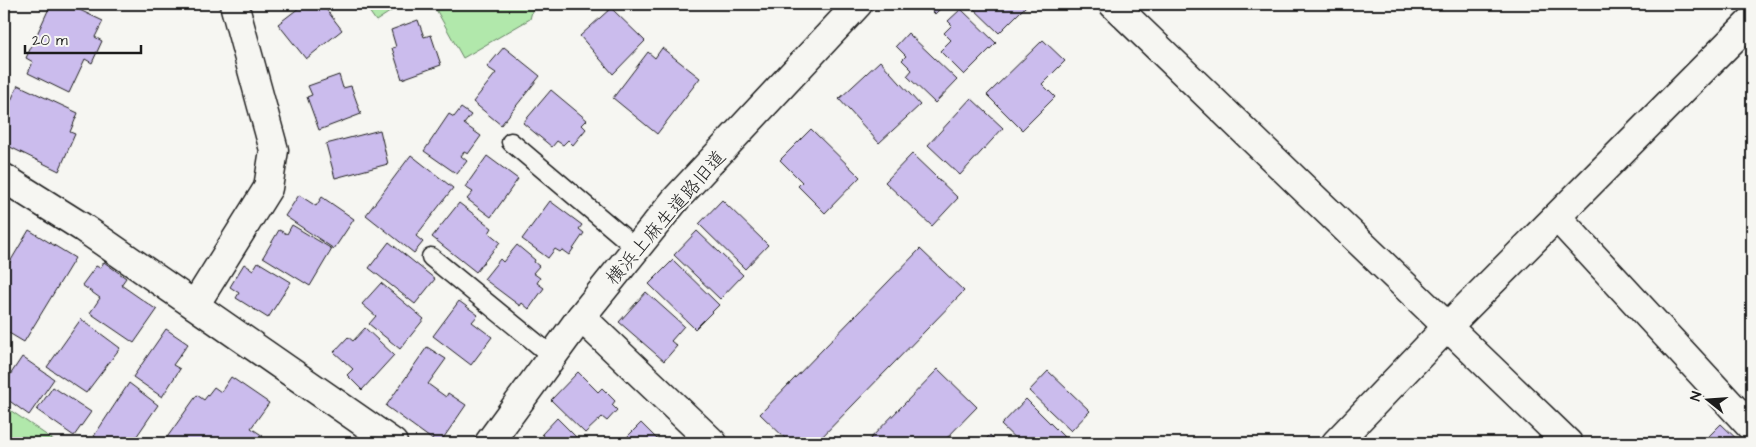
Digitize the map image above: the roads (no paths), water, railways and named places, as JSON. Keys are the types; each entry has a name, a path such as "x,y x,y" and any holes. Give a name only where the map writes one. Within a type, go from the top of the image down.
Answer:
{"street":[{"path":"195,305 268,188 274,150 234,4"},
{"name":"横浜上麻生道路旧道","path":"489,443 581,316 676,199 858,4"},
{"path":"1113,4 1568,443"},
{"path":"1336,443 1447,327 1752,20"},
{"path":"4,178 82,227 393,443"},
{"path":"1557,217 1752,428"},
{"path":"581,316 713,443"}],"lane":[{"path":"511,142 636,248"},
{"path":"431,257 552,356"}]}
